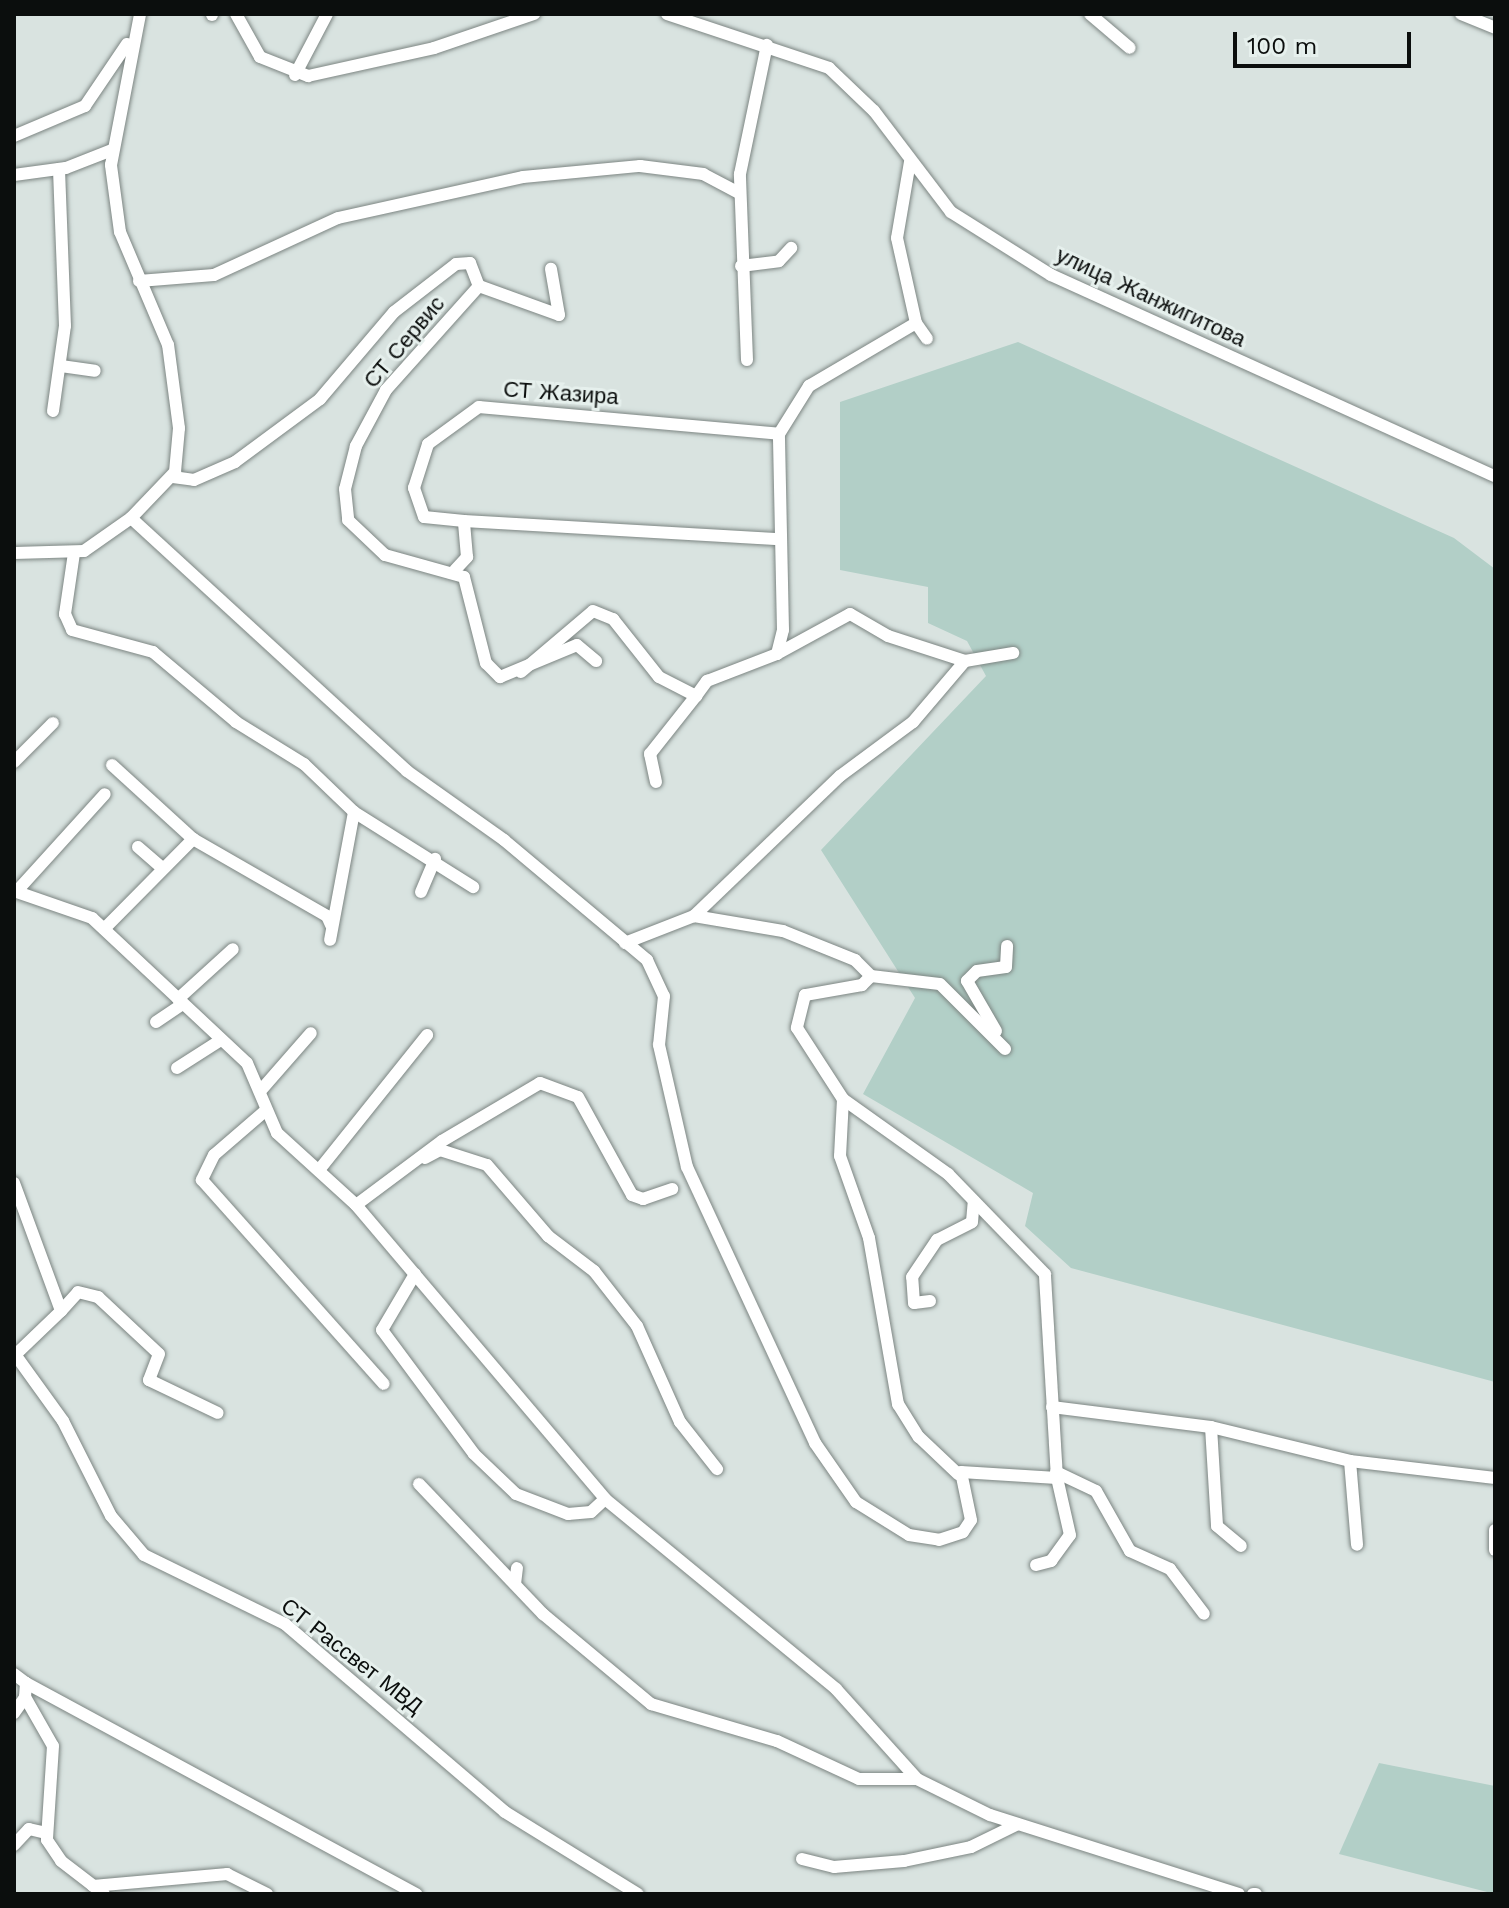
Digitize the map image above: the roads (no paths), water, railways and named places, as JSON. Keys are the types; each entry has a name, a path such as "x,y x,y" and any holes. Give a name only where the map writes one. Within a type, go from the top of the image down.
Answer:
{"street":[{"path":"14,553 74,553 131,518 173,477 179,428 173,369 120,232 111,165 140,14"},
{"path":"236,14 260,57 295,75 357,67 526,16"},
{"path":"295,75 327,14"},
{"name":"улица Жанжигитова","path":"667,14 693,18 844,78 951,212 1075,288 1495,476"},
{"path":"1090,14 1130,48"},
{"path":"1461,14 1495,28"},
{"path":"14,136 95,97 135,29"},
{"path":"747,360 739,193 767,45"},
{"path":"14,175 59,169 98,158 112,150"},
{"path":"98,158 111,165"},
{"path":"910,162 897,238 916,323 927,339"},
{"path":"139,281 214,275 338,218 523,177 640,166 703,174 739,193"},
{"path":"53,411 61,366 59,169"},
{"path":"741,266 779,261 791,248"},
{"name":"СТ Сервис","path":"173,477 222,470 320,399 394,312 456,264 476,268 479,286 386,390 356,446 345,489 348,520 369,545 402,561 455,570"},
{"path":"479,286 559,315 551,269"},
{"path":"777,654 782,639 779,434 809,386 916,323"},
{"path":"61,366 95,371"},
{"name":"СТ Жазира","path":"464,521 424,517 414,488 428,444 479,407 779,434"},
{"path":"131,518 407,771 504,840 625,943 661,979 659,1045 687,1167 815,1443 856,1502 909,1535 955,1536 968,1527 970,1512 958,1474 919,1437 898,1404 869,1238 840,1156 843,1099"},
{"path":"596,661 577,645 509,679 491,672 471,593 455,570 467,557 464,521 779,539"},
{"path":"74,553 65,614 72,630 153,652 236,722 304,764 354,812 435,859 473,887"},
{"path":"521,672 554,637 598,611 613,619 659,677 696,696"},
{"path":"656,782 650,754 707,681 777,654 793,651 850,614 888,636 965,661 1013,653"},
{"path":"782,639 793,651"},
{"path":"625,943 694,916 840,776 913,722 965,661"},
{"path":"14,762 53,723"},
{"path":"112,765 193,839 327,916 331,925"},
{"path":"105,794 15,892 84,913 221,1040 262,1089 265,1111 277,1133 356,1205 605,1499 836,1689 917,1779 1018,1824 1194,1888 1239,1894"},
{"path":"330,940 354,812"},
{"path":"104,929 193,839"},
{"path":"138,847 163,869"},
{"path":"421,892 435,859"},
{"path":"694,916 783,931 855,960 871,976 940,984 1004,1046 967,981 977,971 1006,967 1007,946"},
{"path":"156,1022 181,1002 233,949"},
{"path":"871,976 862,985 810,992 796,1011 804,1046 843,1099 948,1174 1042,1265 1056,1475 1070,1535 1051,1561 1036,1565"},
{"path":"262,1089 311,1033"},
{"path":"319,1170 427,1035"},
{"path":"177,1068 221,1040"},
{"path":"356,1205 522,1089 554,1084 578,1097 627,1191 643,1199 672,1189"},
{"path":"265,1111 214,1155 202,1180 384,1384"},
{"path":"425,1158 440,1150 487,1165 548,1236 594,1271 637,1326 680,1422 717,1469"},
{"path":"14,1183 61,1311"},
{"path":"930,1301 914,1303 912,1277 937,1240 972,1222 974,1201"},
{"path":"415,1274 382,1330 474,1454 516,1494 568,1514 591,1512 605,1499"},
{"path":"14,1355 78,1292 90,1292 159,1354 149,1380 218,1413"},
{"name":"СТ Рассвет МВД","path":"14,1355 63,1421 111,1516 144,1555 285,1624 496,1805 638,1894"},
{"path":"1052,1407 1211,1427 1350,1461 1495,1478"},
{"path":"1211,1427 1217,1526 1241,1546"},
{"path":"1350,1461 1357,1545"},
{"path":"958,1474 1056,1475 1096,1491 1130,1551 1170,1569 1204,1614"},
{"path":"419,1484 515,1584 651,1704 777,1741 859,1779 917,1779"},
{"path":"1495,1530 1495,1550"},
{"path":"515,1584 517,1568"},
{"path":"14,1674 417,1894"},
{"path":"14,1713 25,1697 26,1683"},
{"path":"25,1697 53,1746 46,1833 61,1861 98,1890 227,1874 267,1894"},
{"path":"802,1859 834,1867 917,1859 971,1847 1018,1824"},
{"path":"14,1845 29,1829 46,1833"}]}
